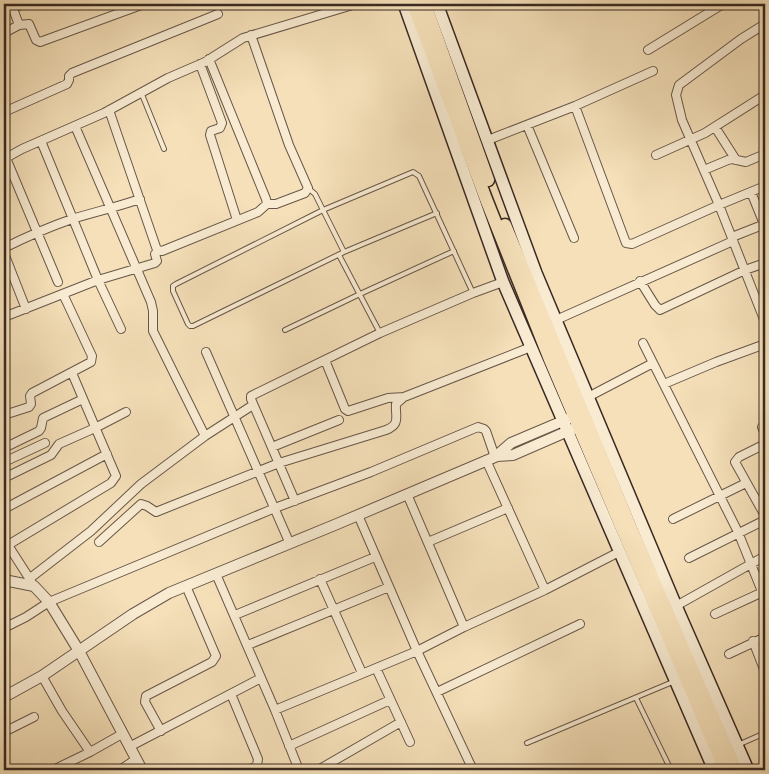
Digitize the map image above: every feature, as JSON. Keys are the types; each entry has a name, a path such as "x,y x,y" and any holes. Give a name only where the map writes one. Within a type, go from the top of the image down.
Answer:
{"main road":[{"path":"404,4 503,282 532,347 581,417 736,770"},
{"path":"413,4 486,199 551,362 581,417 676,606 748,770"},
{"path":"425,4 493,194 559,357 581,417 726,770"},
{"path":"437,4 536,274 556,320 619,552 714,770"}],"street":[{"path":"11,5 18,7 24,4"},
{"path":"4,33 19,25 29,24 36,40 40,42 144,4"},
{"path":"58,282 5,158 110,110 168,78 200,64 251,35 356,4"},
{"path":"648,50 723,4"},
{"path":"11,5 19,25"},
{"path":"4,112 67,84 72,73 218,14"},
{"path":"765,24 741,39 676,89 678,110 719,205 765,322"},
{"path":"4,318 98,280 156,262 155,254 159,251 258,212 267,204 276,204 305,193 308,188 289,145 251,35"},
{"path":"209,59 267,204"},
{"path":"200,64 222,123 220,128 211,131 210,135 237,220"},
{"path":"488,140 575,106 653,71"},
{"path":"656,155 715,127 765,95"},
{"path":"575,106 626,243 632,244 765,186"},
{"path":"110,110 156,248 159,251"},
{"path":"527,125 574,238"},
{"path":"75,126 153,306 153,331 205,436"},
{"path":"715,127 736,160"},
{"path":"41,141 98,280 121,329"},
{"path":"704,170 728,160 746,162 765,154"},
{"path":"556,320 765,224 751,192"},
{"path":"4,248 37,232 74,218 140,199"},
{"path":"4,253 26,309"},
{"path":"640,281 660,310 745,270 765,263"},
{"path":"295,501 253,405 251,396 380,333 503,282"},
{"path":"4,416 29,407 32,394 91,362 92,356 63,294"},
{"path":"643,343 738,532 764,594 715,614"},
{"path":"664,384 765,344"},
{"path":"325,360 345,410 348,411 388,398 404,397 532,347"},
{"path":"206,352 233,418 290,544"},
{"path":"4,697 42,676 151,602 493,458 513,455 581,417 653,363"},
{"path":"72,373 116,472 114,480 6,542 32,582 49,602 78,651 142,770"},
{"path":"133,491 141,504 156,512 279,463 393,427 397,419 396,404 404,397"},
{"path":"4,448 39,431 43,418 83,399"},
{"path":"4,580 32,582 91,531 133,491 205,436 253,405"},
{"path":"4,478 51,455 59,444 126,412"},
{"path":"272,447 339,420"},
{"path":"4,628 49,602 275,508 372,472 478,427 484,428 486,431 508,508 545,590"},
{"path":"4,462 45,443"},
{"path":"689,558 738,532 759,524 765,518 736,465 736,459 765,444"},
{"path":"4,508 107,454"},
{"path":"673,519 746,483"},
{"path":"407,494 464,627"},
{"path":"98,542 141,504"},
{"path":"428,542 508,508"},
{"path":"358,515 417,651 473,770"},
{"path":"275,710 417,651 545,590 619,552"},
{"path":"676,606 765,556"},
{"path":"235,615 376,557"},
{"path":"216,574 248,645 298,770"},
{"path":"320,579 362,673"},
{"path":"160,730 145,702 146,696 212,662 216,656 186,586"},
{"path":"248,645 389,587"},
{"path":"437,692 580,624"},
{"path":"729,654 765,636"},
{"path":"754,641 765,672"},
{"path":"376,668 410,742"},
{"path":"42,676 62,711 90,752"},
{"path":"129,747 261,678"},
{"path":"231,694 258,759 258,765 250,770"},
{"path":"289,746 390,700"},
{"path":"4,732 34,717"},
{"path":"318,770 401,722"},
{"path":"53,770 122,734"},
{"path":"120,770 136,759"}],"lane":[{"path":"141,92 164,149"},
{"path":"437,213 344,252 193,326 188,324 173,290 173,286 176,284 323,210 413,172 419,176 437,213 473,293"},
{"path":"308,188 315,194 344,252"},
{"path":"285,330 454,252"},
{"path":"339,255 380,333"},
{"path":"527,743 675,681"},
{"path":"636,698 671,770"},
{"path":"737,745 765,733"}]}
